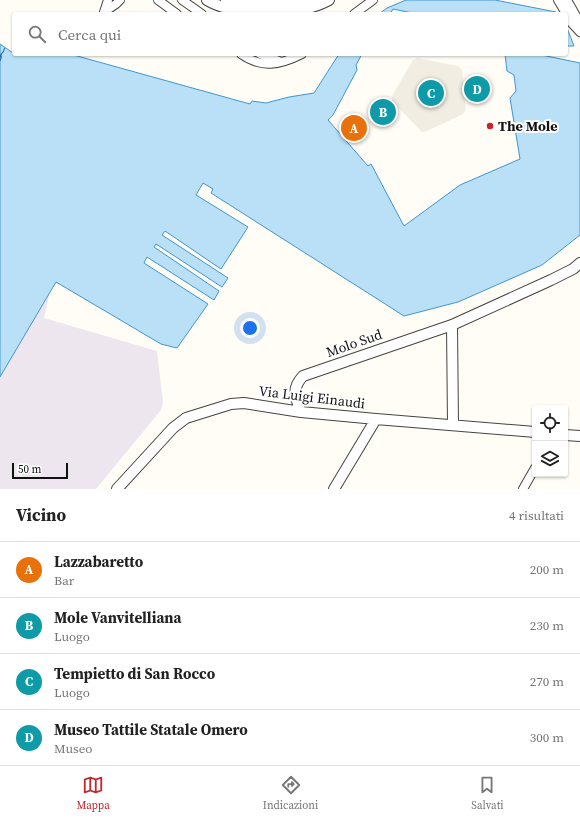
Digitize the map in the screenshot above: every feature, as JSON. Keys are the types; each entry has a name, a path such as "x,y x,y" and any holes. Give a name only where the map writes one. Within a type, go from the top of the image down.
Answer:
{"street":[{"path":"108,0 104,12 120,0"},
{"path":"158,0 174,12"},
{"path":"182,0 199,12"},
{"path":"207,0 218,6 231,9 282,12 307,9 329,0"},
{"path":"226,0 233,2 287,5 312,0"},
{"path":"357,12 373,0"},
{"path":"552,0 562,12"},
{"path":"558,0 564,12"},
{"path":"567,0 580,23"},
{"path":"568,19 580,32"},
{"path":"245,56 258,63 269,64 296,56"},
{"path":"265,56 280,62"},
{"name":"Molo Sud","path":"301,412 295,397 296,383 303,376 452,325 551,280 580,264"},
{"path":"452,325 453,425"},
{"name":"Via Luigi Einaudi","path":"117,489 173,428 186,418 231,404 244,403 301,412 532,432"},
{"path":"334,489 376,419"},
{"path":"568,434 580,436"},
{"path":"523,489 532,473"}],"shaded area":[{"path":"418,58 458,66 462,70 466,110 463,114 425,132 422,132 392,101 392,96 413,60"},
{"path":"50,291 44,318 157,351 163,403 161,410 96,489 0,489 0,377"}],"water":[{"path":"406,0 495,0 556,12 407,12 393,9 391,12 382,12 387,8"},
{"path":"568,31 574,46 568,46"},
{"path":"0,44 12,52 12,56 77,56 250,104 252,101 266,103 314,93 338,56 361,56 356,65 357,70 333,115 328,120 368,166 371,164 404,226 460,185 520,159 510,98 516,91 514,75 507,71 505,56 547,56 580,63 580,235 542,265 458,302 404,316 211,193 213,189 203,183 196,195 248,227 221,269 165,231 162,235 228,278 222,287 156,244 154,247 219,291 214,300 147,257 144,263 208,304 177,348 161,344 56,282 0,377"}],"ferry route":[{"path":"0,61 5,47"},
{"path":"0,56 4,50"},
{"path":"0,58 2,53"}],"place":[{"name":"Museo Tattile Statale Omero","path":"477,89"},
{"name":"Tempietto di San Rocco","path":"431,93"},
{"name":"Mole Vanvitelliana","path":"383,112"},
{"name":"The Mole","path":"490,126"},
{"name":"Lazzabaretto","path":"354,128"}]}
